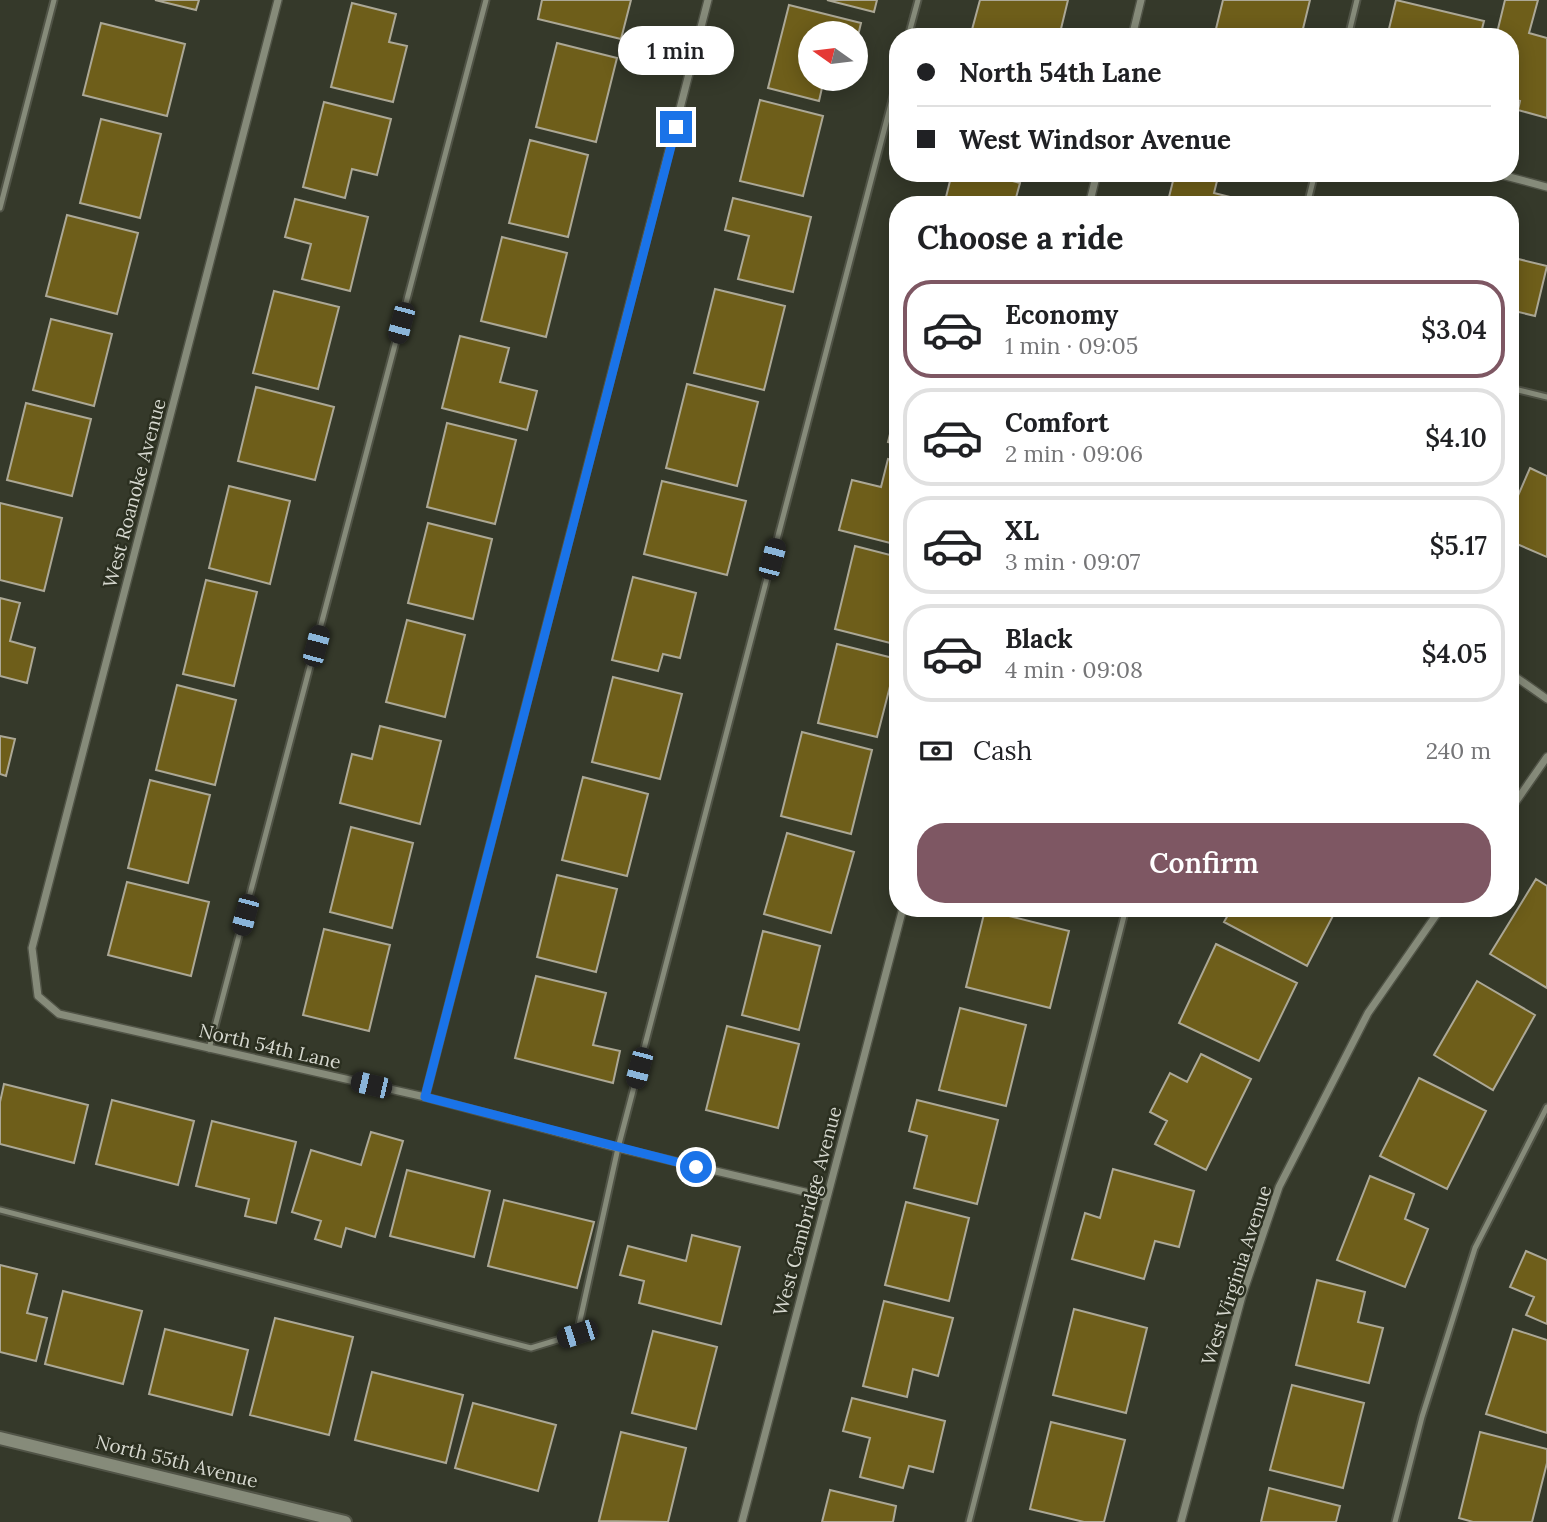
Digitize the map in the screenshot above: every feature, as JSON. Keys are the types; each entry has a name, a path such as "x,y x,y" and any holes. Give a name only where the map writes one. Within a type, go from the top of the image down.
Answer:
{"street":[{"name":"West Roanoke Avenue","path":"38,996 32,948 278,0"},
{"path":"425,1097 708,0"},
{"path":"1134,28 1141,0"},
{"path":"1519,180 1547,187"},
{"path":"1519,679 1547,699"},
{"path":"1519,797 1547,757"},
{"name":"West Cambridge Avenue","path":"742,1522 901,917"},
{"name":"West Virginia Avenue","path":"1181,1522 1242,1296 1279,1188 1368,1013 1435,917"},
{"name":"North 54th Lane","path":"38,996 59,1014 425,1097 618,1148 826,1197"},
{"name":"North 55th Avenue","path":"0,1438 309,1518 345,1522"}],"lane":[{"path":"0,208 54,0"},
{"path":"209,1049 486,0"},
{"path":"910,28 918,0"},
{"path":"1350,28 1357,0"},
{"path":"0,1210 531,1348 577,1334 618,1148 889,111"},
{"path":"1519,390 1547,397"},
{"path":"969,1522 1124,917"},
{"path":"1395,1522 1422,1418 1475,1248 1547,1107"}],"building":[{"path":"155,0 199,0 196,10"},
{"path":"542,0 631,0 621,39 538,19"},
{"path":"827,0 877,0 874,12"},
{"path":"980,0 1068,0 1061,28 972,28"},
{"path":"1223,0 1310,0 1303,28 1216,28"},
{"path":"1396,0 1484,21 1482,28 1389,28"},
{"path":"1505,0 1538,0 1529,33 1547,38 1547,118 1519,110 1519,28 1498,28"},
{"path":"352,3 396,14 389,42 407,46 393,102 331,87"},
{"path":"789,5 853,21 798,21 798,91 821,91 819,101 768,88"},
{"path":"101,23 185,44 167,116 83,95"},
{"path":"557,43 617,58 596,142 536,127"},
{"path":"760,100 823,116 803,196 740,181"},
{"path":"324,102 391,119 377,175 352,169 345,198 303,187"},
{"path":"101,119 161,134 140,218 80,203"},
{"path":"530,140 588,155 568,237 509,223"},
{"path":"950,182 1020,183 1016,196 946,196"},
{"path":"1173,182 1217,182 1214,193 1226,196 1169,196"},
{"path":"733,198 811,217 793,292 738,279 749,236 725,230"},
{"path":"295,199 368,217 350,291 302,279 311,244 285,237"},
{"path":"67,215 138,233 117,314 46,296"},
{"path":"502,237 567,253 546,337 481,321"},
{"path":"1519,259 1547,266 1535,316 1519,312"},
{"path":"715,289 785,306 764,390 694,373"},
{"path":"274,291 339,307 318,389 253,373"},
{"path":"51,319 112,334 94,406 33,390"},
{"path":"460,336 509,348 500,382 537,391 527,430 442,408"},
{"path":"687,384 758,402 737,486 666,468"},
{"path":"256,387 334,407 315,480 238,461"},
{"path":"26,403 91,419 72,496 7,480"},
{"path":"447,423 516,440 495,524 427,507"},
{"path":"888,459 889,543 839,530 852,480 881,487"},
{"path":"1530,468 1547,476 1547,557 1519,545 1519,493"},
{"path":"662,481 746,501 727,575 644,554"},
{"path":"229,486 290,501 270,584 209,568"},
{"path":"0,503 62,518 44,591 0,580"},
{"path":"428,523 492,539 473,619 408,603"},
{"path":"855,546 889,555 889,643 835,629"},
{"path":"633,577 696,593 680,658 663,654 658,671 612,660"},
{"path":"206,580 257,592 234,686 183,674"},
{"path":"0,598 20,603 10,641 35,648 27,683 0,676"},
{"path":"407,620 465,635 445,717 386,702"},
{"path":"837,644 889,657 889,690 877,737 818,723"},
{"path":"613,677 682,694 660,779 592,762"},
{"path":"177,685 236,700 215,785 156,770"},
{"path":"380,726 441,741 420,824 340,803 352,754 372,759"},
{"path":"802,732 872,750 851,834 781,816"},
{"path":"0,736 15,739 6,776 0,774"},
{"path":"583,777 648,794 627,876 562,860"},
{"path":"150,780 210,795 188,883 128,868"},
{"path":"351,827 413,843 392,928 330,912"},
{"path":"787,833 854,852 831,933 764,914"},
{"path":"557,875 617,889 596,972 537,957"},
{"path":"1536,879 1547,886 1547,988 1490,954 1513,917 1519,917 1519,907"},
{"path":"127,882 209,902 191,976 108,955"},
{"path":"983,917 1013,917 1069,931 1050,1008 966,987"},
{"path":"1227,917 1332,917 1307,966 1224,922"},
{"path":"324,929 390,945 369,1031 303,1015"},
{"path":"763,931 820,946 799,1030 742,1015"},
{"path":"1216,944 1297,983 1259,1061 1179,1023"},
{"path":"536,976 606,993 593,1045 620,1051 613,1083 515,1058"},
{"path":"1477,981 1535,1015 1493,1090 1434,1055"},
{"path":"960,1008 1026,1025 1006,1106 939,1090"},
{"path":"727,1026 799,1044 778,1128 706,1110"},
{"path":"1201,1054 1251,1079 1206,1170 1155,1144 1167,1121 1150,1112 1170,1073 1187,1082"},
{"path":"1419,1078 1486,1111 1447,1189 1380,1156"},
{"path":"4,1084 88,1105 74,1163 0,1144 0,1102"},
{"path":"112,1100 194,1121 178,1185 96,1164"},
{"path":"917,1100 998,1120 977,1204 914,1188 927,1136 909,1131"},
{"path":"212,1121 296,1142 276,1223 245,1216 249,1199 196,1186"},
{"path":"371,1132 403,1141 375,1237 346,1228 341,1247 315,1239 321,1221 292,1212 311,1150 361,1165"},
{"path":"1113,1169 1194,1191 1179,1247 1155,1241 1144,1279 1072,1259 1085,1213 1100,1218"},
{"path":"407,1170 490,1191 474,1257 390,1236"},
{"path":"1370,1176 1414,1194 1405,1219 1428,1229 1405,1287 1337,1260"},
{"path":"504,1200 594,1222 577,1288 488,1266"},
{"path":"906,1202 969,1218 949,1301 885,1285"},
{"path":"692,1235 740,1247 721,1324 639,1303 644,1281 620,1275 628,1246 686,1261"},
{"path":"1526,1251 1547,1260 1547,1324 1526,1315 1534,1297 1510,1287"},
{"path":"0,1265 37,1274 27,1313 47,1318 36,1361 0,1352"},
{"path":"1317,1280 1365,1292 1358,1322 1383,1328 1369,1383 1296,1365"},
{"path":"63,1291 142,1311 123,1384 45,1364"},
{"path":"884,1301 953,1318 938,1376 913,1369 907,1397 863,1386"},
{"path":"1074,1309 1147,1328 1126,1413 1053,1395"},
{"path":"275,1318 353,1337 329,1435 250,1415"},
{"path":"165,1329 248,1350 232,1415 149,1394"},
{"path":"1513,1329 1547,1340 1547,1433 1486,1414"},
{"path":"653,1331 717,1347 696,1429 632,1413"},
{"path":"372,1372 463,1395 446,1463 355,1440"},
{"path":"1292,1385 1364,1403 1343,1488 1270,1470"},
{"path":"852,1398 945,1421 933,1472 909,1466 903,1488 860,1477 870,1438 843,1431"},
{"path":"473,1403 556,1425 538,1491 455,1468"},
{"path":"1051,1422 1125,1440 1104,1522 1084,1522 1030,1509"},
{"path":"621,1432 686,1448 668,1522 599,1521"},
{"path":"1480,1432 1547,1449 1547,1463 1532,1522 1473,1522 1459,1518"},
{"path":"1269,1488 1340,1506 1336,1522 1261,1522"},
{"path":"830,1490 896,1506 893,1522 822,1522"}],"route":[{"path":"676,127 425,1097 696,1167"}]}
